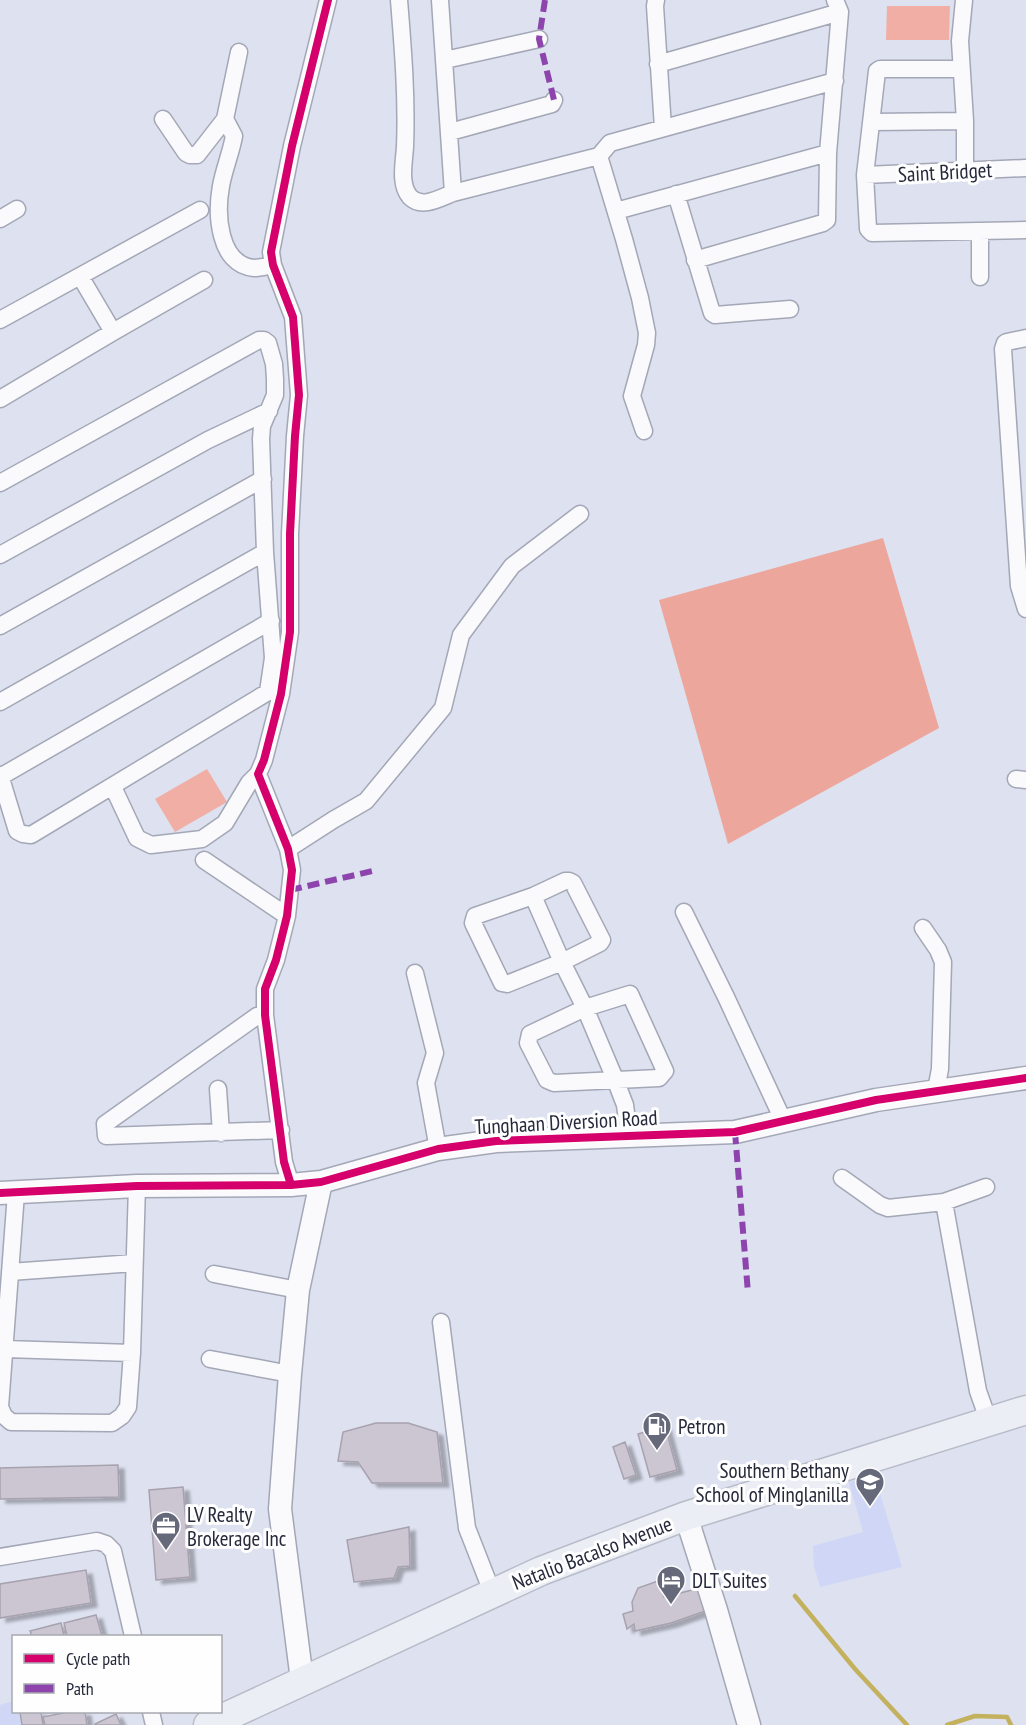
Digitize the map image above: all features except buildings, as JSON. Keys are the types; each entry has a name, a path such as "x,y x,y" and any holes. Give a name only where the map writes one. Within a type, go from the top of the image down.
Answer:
{"highway":[{"name":"Natalio Bacalso Avenue","path":"208,1725 541,1570 686,1516 1026,1410"}],"street":[{"path":"113,787 138,838 152,845 202,839 225,824 249,783 258,774 264,760 281,694 290,632 290,534 299,395 293,317 273,266 271,252 292,146 328,0"},
{"path":"399,0 407,114 405,187 411,197 419,202 430,202 453,193 599,156 610,143 835,81"},
{"path":"440,0 453,193"},
{"path":"656,0 663,128"},
{"path":"964,0 960,41 965,171"},
{"path":"658,64 838,6 835,81 828,153 827,217 824,223 695,260"},
{"path":"445,60 539,39"},
{"path":"164,119 186,153 197,155 225,118 239,52"},
{"path":"961,69 880,69 876,73 865,175 868,229 870,233 1026,230"},
{"path":"450,132 550,104 554,100"},
{"path":"225,118 234,136 221,185 219,210 224,246 234,259 243,265 255,268 273,266"},
{"path":"871,122 964,121"},
{"path":"616,211 828,153"},
{"path":"599,156 616,211 647,333 646,345 632,396 644,431"},
{"name":"Saint Bridget","path":"865,175 1026,168"},
{"path":"676,194 710,311 713,314 790,309"},
{"path":"0,219 17,208"},
{"path":"0,320 200,210"},
{"path":"980,231 980,277"},
{"path":"80,276 112,332"},
{"path":"0,399 204,280"},
{"path":"1026,338 1005,343 1004,349 1019,586 1026,609"},
{"path":"0,483 259,340 268,343 274,364 275,395 262,426 265,552 271,621 273,658 268,692 31,835 17,831 0,776 271,621"},
{"path":"0,555 208,440 268,411"},
{"path":"0,626 263,479"},
{"path":"288,849 366,801 443,708 461,635 512,566 580,514"},
{"path":"0,702 265,552"},
{"path":"258,774 288,849 291,870 287,916 276,960 265,989 265,1015 284,1162 291,1185"},
{"path":"204,860 287,916"},
{"path":"565,881 571,881 602,940 562,962 507,984 502,983 473,922 475,916 533,896 565,881"},
{"path":"533,896 615,1079 625,1104 629,1135"},
{"path":"684,912 783,1120"},
{"path":"923,928 943,962 940,1069 936,1090"},
{"path":"415,973 435,1053 426,1083 438,1149"},
{"path":"630,994 665,1071 659,1078 551,1083 547,1080 528,1043 530,1034 585,1008 630,994"},
{"path":"265,1015 257,1016 105,1124 106,1136 281,1130"},
{"name":"Tunghaan Diversion Road","path":"8,1193 138,1186 291,1185 321,1182 438,1149 496,1141 735,1132 876,1100 1026,1078"},
{"path":"218,1089 221,1133"},
{"path":"842,1178 884,1207 944,1202 986,1187"},
{"path":"302,1680 280,1509 298,1290 321,1182"},
{"path":"8,1193 10,1272 0,1407 4,1416 11,1422 112,1423 122,1416 128,1407 138,1186"},
{"path":"944,1202 978,1390 989,1422"},
{"path":"10,1272 134,1263"},
{"path":"214,1274 298,1290"},
{"path":"441,1322 467,1528 492,1592"},
{"path":"5,1349 132,1353"},
{"path":"210,1359 290,1374"},
{"path":"686,1516 749,1725"},
{"path":"0,1557 97,1541 106,1544 112,1551 133,1635"}],"shaded area":[{"path":"887,6 950,6 949,40 886,40"},
{"path":"883,538 939,728 728,844 659,600"},
{"path":"207,769 227,802 175,832 155,799"},
{"name":"Southern Bethany School of Minglanilla","path":"875,1476 902,1567 820,1587 814,1566 813,1546 863,1532 849,1482"},
{"path":"12,1701 12,1713 41,1713 44,1725 0,1725 0,1705"}],"waterway":[{"path":"795,1596 855,1669 907,1725"},
{"path":"947,1725 975,1716 1007,1717 1011,1725"}],"marked path":[{"path":"545,0 539,39 554,100"},
{"path":"290,890 377,870"},
{"path":"735,1132 748,1293"}],"cycle path":[{"path":"291,1185 284,1162 265,1015 265,989 276,960 287,916 292,870 288,849 258,774 264,760 281,694 290,632 290,534 299,395 293,317 273,265 271,252 292,146 328,0"},
{"path":"0,1193 137,1186 291,1185 321,1182 438,1149 496,1141 735,1132 876,1100 1026,1078"}],"place":[{"name":"Petron","path":"657,1452"},
{"name":"Southern Bethany School of Minglanilla","path":"870,1508"},
{"name":"LV Realty Brokerage Inc","path":"166,1552"},
{"name":"DLT Suites","path":"671,1606"}]}
